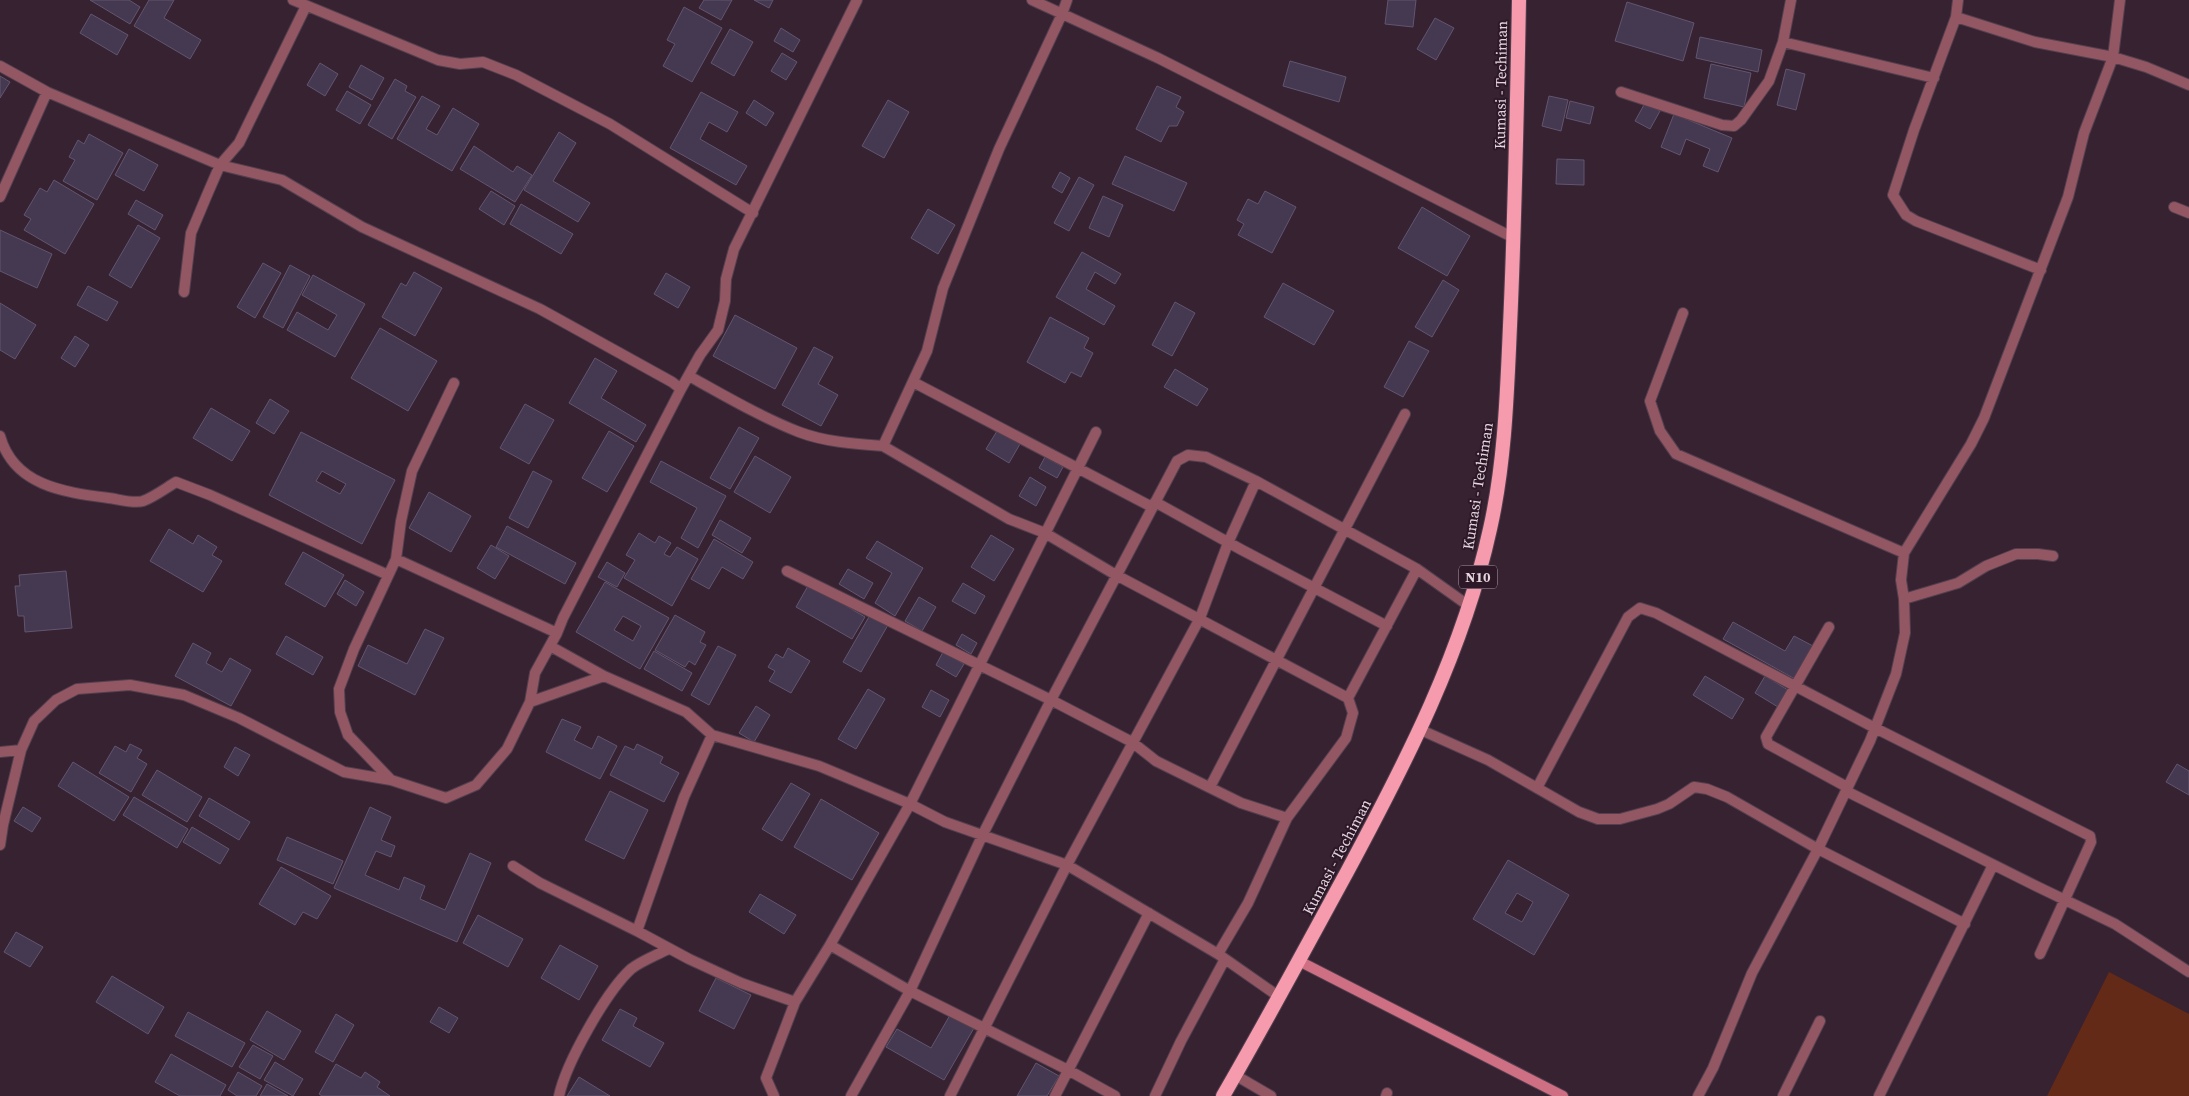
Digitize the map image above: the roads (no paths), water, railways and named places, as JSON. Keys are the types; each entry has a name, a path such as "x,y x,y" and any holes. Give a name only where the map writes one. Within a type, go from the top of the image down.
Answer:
{"highway":[{"name":"Kumasi - Techiman","path":"1223,1096 1299,961 1392,787 1420,730 1454,652 1491,526 1506,412 1514,238 1518,0"}],"main road":[{"path":"1299,961 1563,1096"}],"street":[{"path":"293,0 438,60 460,64 483,62 516,75 610,124 754,213"},
{"path":"0,845 21,750 34,721 56,700 77,689 130,685 184,695 239,718 344,772 390,780 446,798 476,784 507,749 530,702 535,672 557,633 688,376 718,330 722,316 726,279 734,248 754,213 857,0"},
{"path":"1032,0 1158,58 1514,238"},
{"path":"883,446 927,351 943,288 999,149 1062,14 1066,0"},
{"path":"1621,92 1722,125 1734,126 1742,120 1769,81 1783,42 1791,0"},
{"path":"1958,0 1956,18 1893,195 1906,215 1916,221 2041,270"},
{"path":"1698,1096 1713,1068 1752,973 1818,849 1875,728 1896,674 1905,633 1904,599 1901,580 1904,553 1971,444 1984,418 2068,197 2084,133 2113,57 2120,0"},
{"path":"184,292 191,233 220,166 239,142 306,6"},
{"path":"1956,18 2035,42 2113,57 2189,85"},
{"path":"1783,42 1934,78"},
{"path":"0,66 47,92 220,166 282,180 362,226 540,309 672,382 681,390"},
{"path":"0,198 47,92"},
{"path":"2174,207 2189,213"},
{"path":"1683,313 1650,401 1660,431 1676,454 1904,553"},
{"path":"688,376 765,417 801,433 852,444 883,446 1009,519 1045,533 1116,575 1348,698 1353,712 1346,738 1287,818 1155,1096"},
{"path":"913,382 1077,468 1154,504 1387,626"},
{"path":"390,780 348,735 340,712 338,689 396,559 401,522 412,471 454,383"},
{"path":"1210,787 1406,414"},
{"path":"774,1096 766,1078 795,1002 830,945 910,804 1096,432"},
{"path":"0,436 4,451 20,470 42,485 97,496 141,501 176,482 210,495 388,575"},
{"path":"851,1096 910,991 983,834 1116,575 1177,461 1188,455 1206,457 1256,481 1417,569 1469,606"},
{"path":"950,1096 1067,865 1200,618 1228,543 1256,481"},
{"path":"1904,599 1958,583 1986,566 2016,554 2053,556"},
{"path":"396,559 557,633"},
{"path":"1348,698 1417,569"},
{"path":"788,571 978,666 1051,700 1132,742 1156,761 1241,803 1287,818"},
{"path":"1537,788 1628,617 1640,608 1656,614 1875,728 2090,836 2091,842 2040,954"},
{"path":"1829,627 1766,738 1768,744 1846,789 1994,865 2115,924 2189,972"},
{"path":"550,646 604,676 686,712 712,735 819,766 910,804 944,822 983,834 1067,865 1221,957 1278,996"},
{"path":"530,702 604,676"},
{"path":"1420,730 1488,760 1579,812 1598,819 1633,816 1669,804 1694,787 1707,789 1727,797 1818,849 1965,924"},
{"path":"637,931 684,797 712,735"},
{"path":"0,752 21,750"},
{"path":"1880,1096 1994,865"},
{"path":"513,866 540,883 637,931 668,949 741,983 795,1002"},
{"path":"1055,1096 1149,913"},
{"path":"830,945 910,991 1068,1070 1115,1096"},
{"path":"559,1096 562,1082 571,1060 613,989 632,968 668,949"},
{"path":"1784,1096 1820,1021"},
{"path":"1235,1075 1271,1096"}]}
